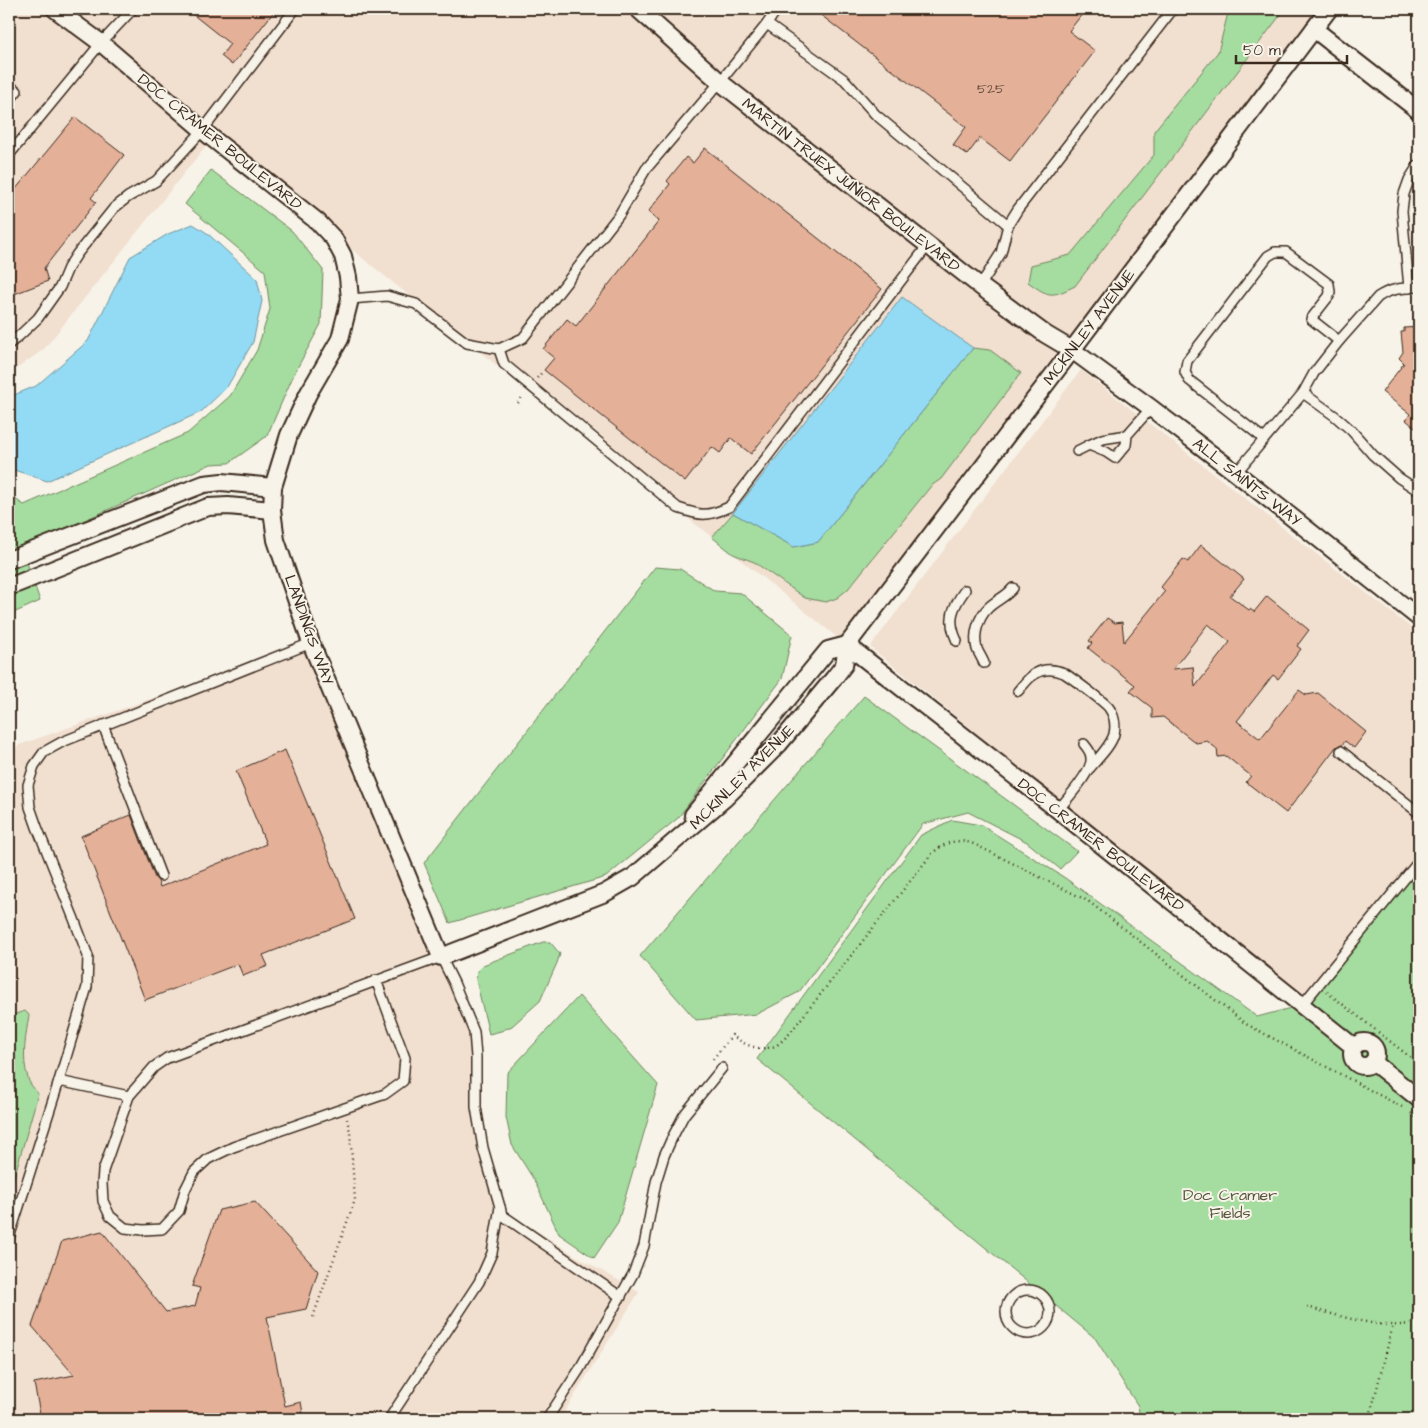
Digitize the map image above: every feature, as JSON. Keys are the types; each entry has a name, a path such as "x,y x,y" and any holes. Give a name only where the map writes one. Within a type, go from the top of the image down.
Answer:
{"street":[{"name":"DOC CRAMER BOULEVARD","path":"55,9 101,43 203,130 318,222 334,239 343,256 348,277 350,299"},
{"name":"MARTIN TRUEX JUNIOR BOULEVARD","path":"638,9 720,82 980,286 1046,334 1072,350"},
{"name":"MCKINLEY AVENUE","path":"441,957 605,893 633,878 724,799 780,744 844,665 847,645 1329,9"},
{"path":"1314,29 1419,111"},
{"name":"LANDINGS WAY","path":"350,299 340,339 308,394 289,435 273,487 272,510 276,540 311,643 441,957"},
{"name":"ALL SAINTS WAY","path":"1072,350 1236,473 1419,618"},
{"path":"9,560 204,484 222,482 273,487"},
{"path":"9,587 208,508 228,506 272,510"},
{"path":"69,537 78,559"},
{"name":"DOC CRAMER BOULEVARD","path":"847,645 1058,810 1354,1047 1365,1042 1373,1046 1376,1052 1373,1062 1419,1099"},
{"name":"MCKINLEY AVENUE","path":"660,854 828,650 847,645"}],"lane":[{"path":"9,155 101,43 133,9"},
{"path":"9,344 38,318 60,286 77,254 114,208 128,197 156,181 203,130 295,9"},
{"path":"350,299 387,296 416,304 467,343 499,348 523,338 619,215 646,169 720,82 777,9"},
{"path":"980,286 1001,252 1008,225 1018,209 1173,9"},
{"path":"767,24 845,80 875,114 1008,225"},
{"path":"9,85 17,91 9,101"},
{"path":"1409,288 1402,210 1404,194 1409,180 1419,164"},
{"path":"499,348 504,364 678,508 695,514 713,514 729,507 928,245"},
{"path":"1264,439 1189,380 1184,372 1188,361 1268,256 1279,251 1289,254 1329,284 1329,296 1311,319 1339,341"},
{"path":"1236,473 1303,392 1339,341 1378,297 1395,289 1419,287"},
{"path":"1303,392 1351,430 1399,478 1419,490"},
{"path":"1089,445 1115,458 1126,445 1127,435 1151,408"},
{"path":"1077,451 1102,439 1127,435"},
{"path":"984,663 977,648 976,635 980,620 988,608 1007,595 1013,588"},
{"path":"957,641 952,630 952,617 955,603 965,590"},
{"path":"9,1238 87,987 88,956 30,807 28,785 34,766 44,752 62,742 311,643"},
{"path":"1018,691 1032,676 1042,671 1054,670 1065,674 1108,707 1113,716 1114,735 1110,743 1058,810"},
{"path":"104,725 161,876"},
{"path":"1084,744 1090,751 1092,759 1090,768"},
{"path":"1341,751 1419,813"},
{"path":"1302,1005 1419,861"},
{"path":"376,980 405,1058 403,1081 385,1094 208,1158 194,1172 178,1211 162,1229 143,1230 125,1228 110,1216 103,1202 101,1187 103,1171 129,1096 154,1067 167,1058 376,980 441,957 474,1032 476,1107 483,1148 502,1215 621,1297"},
{"path":"547,1419 579,1370 633,1274 644,1246 656,1182 664,1156 684,1115 722,1068"},
{"path":"59,1081 129,1096"},
{"path":"389,1419 479,1282 492,1253 500,1207"},
{"path":"1023,1290 1037,1292 1044,1297 1049,1310 1049,1317 1041,1330 1026,1334 1011,1327 1006,1313 1010,1299 1016,1293 1023,1290"}],"path":[{"path":"712,1060 732,1035 746,1044 760,1048 771,1047 784,1040 930,856 941,846 961,840 976,845 1088,901 1246,1024 1397,1104 1419,1120"},
{"path":"1318,985 1419,1064"},
{"path":"313,1317 355,1200 350,1132 344,1109"},
{"path":"1307,1307 1374,1324 1411,1324 1419,1320"},
{"path":"1370,1416 1394,1325"}],"shaded area":[{"path":"9,9 1332,9 847,645 212,138 44,349 9,374"},
{"path":"1081,370 1419,634 1419,861 1313,991 1298,992 870,647"},
{"path":"311,643 474,1032 480,1133 503,1218 512,1215 574,1255 639,1292 560,1419 9,1419 9,758 19,745"}],"green space":[{"path":"1229,9 1285,9 1075,286 1056,294 1051,294 1041,291 1028,282 1031,265 1070,255 1154,155 1154,131 1218,52"},
{"path":"211,170 292,231 323,270 321,324 294,374 267,436 229,463 211,464 22,548 40,601 9,615 9,495 24,505 188,433 230,396 257,350 270,309 265,271 185,204"},
{"path":"973,348 990,350 1021,373 941,479 931,486 848,589 837,598 826,602 805,598 754,562 733,554 712,537 733,513 794,547 818,542"},
{"path":"655,567 680,569 715,591 741,593 792,635 782,679 678,818 606,877 450,923 424,863"},
{"path":"864,696 1077,851 1060,869 1027,842 968,812 923,824 799,992 757,1014 696,1020 640,956"},
{"name":"Doc Cramer Fields","path":"952,820 981,825 1065,878 1257,1017 1302,1005 1419,861 1419,1419 1140,1419 1138,1406 1095,1338 757,1059 921,835"},
{"path":"543,942 550,942 560,954 540,1001 512,1026 489,1034 476,980 477,971 483,965"},
{"path":"579,996 658,1085 618,1222 594,1258 559,1234 534,1180 512,1145 506,1117 507,1073"},
{"path":"25,1011 29,1015 25,1046 26,1070 30,1082 38,1094 9,1195 9,1016"}],"water":[{"path":"193,224 207,233 257,279 262,301 253,342 227,387 201,412 47,481 11,469 9,467 9,397 36,386 88,341 130,257 168,234"},
{"path":"902,297 973,348 818,542 794,547 733,513"}],"building":[{"path":"186,9 276,9 232,65 221,56 230,44"},
{"path":"813,9 1086,9 1069,31 1095,51 1010,161 980,138 967,155 953,145 966,127"},
{"path":"75,117 124,155 91,198 96,202 44,268 48,281 9,296 9,193 15,190"},
{"path":"705,148 882,289 751,454 731,438 720,453 712,447 685,482 544,370 554,358 543,349 567,319 576,326 659,221 648,212 670,184 667,181 686,157 693,163"},
{"path":"1419,327 1419,431 1406,420 1410,414 1382,392 1404,363 1399,358 1403,352 1401,332 1404,332 1404,328"},
{"path":"1201,545 1244,579 1230,596 1254,612 1267,596 1309,630 1297,646 1301,649 1278,679 1273,675 1237,721 1260,739 1299,690 1306,695 1318,693 1366,732 1354,748 1345,741 1342,745 1336,747 1286,813 1246,782 1251,776 1226,756 1218,757 1217,749 1207,741 1196,743 1163,717 1152,718 1152,708 1130,691 1135,685 1088,648 1092,643 1089,641 1107,618 1115,623 1122,622 1124,642 1165,591 1161,587 1183,559 1188,562","holes":["1208,624 1230,642 1195,687 1193,667 1173,669"]},
{"path":"285,750 355,919 263,955 268,966 243,976 238,964 145,1000 81,836 131,815 160,887 266,844 236,771"},
{"path":"255,1202 318,1271 306,1309 267,1317 285,1406 301,1402 304,1419 41,1419 34,1383 74,1375 32,1326 62,1241 102,1231 166,1312 195,1306 200,1288 192,1286 219,1210"}]}
